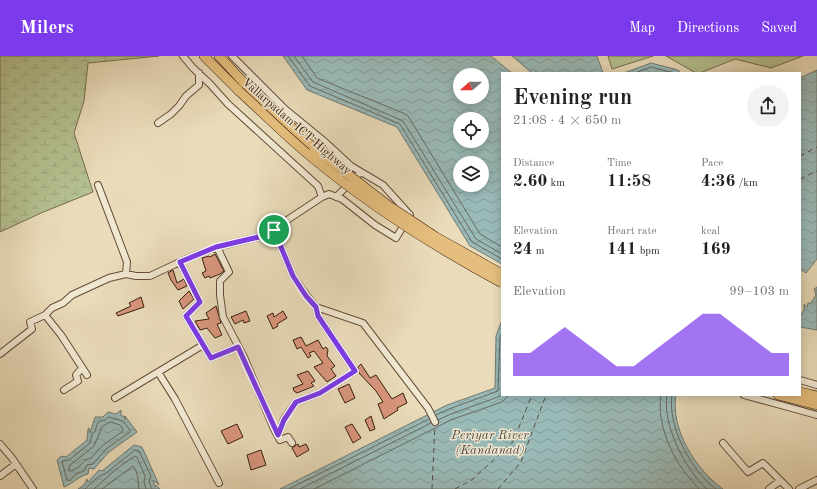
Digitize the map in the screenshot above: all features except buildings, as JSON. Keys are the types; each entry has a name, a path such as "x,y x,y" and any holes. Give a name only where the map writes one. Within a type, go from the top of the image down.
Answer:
{"highway":[{"name":"Vallarpadam ICT Highway","path":"204,56 239,91 308,154 340,180 379,209 434,245 458,260 501,282"},
{"name":"Vallarpadam ICT Highway","path":"219,56 246,85 309,143 389,206 436,237 501,273"},
{"path":"801,392 817,396"},
{"path":"782,396 817,405"}],"street":[{"path":"183,56 228,104 318,186 322,197"},
{"path":"0,354 32,329 30,322 45,315 52,308 63,303 72,295 109,278 126,274 150,276 216,247 263,236 322,197 330,194 342,199 375,225 396,238 410,215 383,185 351,166 324,141 285,109 232,56"},
{"path":"158,123 171,114 186,96 199,85 199,73"},
{"path":"336,196 362,172"},
{"path":"98,185 127,262 126,274"},
{"path":"274,230 293,276 306,296 316,307 363,323 428,408 435,422"},
{"path":"216,247 229,272 220,281 223,317 280,440 288,437 292,443"},
{"path":"180,262 200,302 186,316 211,358 238,347"},
{"path":"278,435 284,420 296,402 320,393 355,371 318,316 316,307"},
{"path":"45,315 61,335 87,375"},
{"path":"116,398 203,344"},
{"path":"64,390 78,381 76,375 82,368"},
{"path":"158,372 175,399 219,483"},
{"path":"801,380 817,385"},
{"path":"748,396 817,415"},
{"path":"723,443 748,472 763,463 789,489"},
{"path":"0,444 33,489"},
{"path":"0,476 16,464"},
{"path":"799,489 817,480"},
{"path":"769,489 780,481"}],"green space":[{"path":"0,56 159,56 88,63 84,101 74,133 93,192 41,213 0,232"},
{"path":"608,56 653,56 612,69"},
{"path":"666,56 803,56 771,68 735,59 702,72 694,72"}],"water":[{"path":"283,56 491,56 511,72 501,72 501,263 470,246 397,127 307,90"},
{"path":"512,56 597,56 603,72 531,72"},
{"path":"651,63 678,70 680,72 627,72"},
{"path":"817,70 817,259 806,273 801,270 801,78"},
{"path":"817,287 817,330 801,327 801,315 804,310 804,304 807,307 808,303 811,303 816,295 814,289"},
{"name":"Periyar River (Kandanad)","path":"501,323 501,396 676,396 675,408 677,421 687,448 703,471 723,489 280,489 447,405 495,388 496,336"},
{"path":"121,410 121,416 124,416 125,420 125,416 137,432 109,452 94,469 89,468 88,474 64,487 57,460 61,456 66,457 87,440 88,429 89,428 90,433 95,417 103,417 108,412 116,414"},
{"path":"134,445 142,447 159,485 153,480 155,487 156,485 160,489 78,489 84,485 87,479 88,482 99,470 102,471"}],"ferry route":[{"path":"801,155 817,147"},
{"path":"801,179 817,171"},
{"path":"455,489 473,479 513,442 532,396"},
{"path":"498,489 521,462 546,396"},
{"path":"432,489 435,425"}],"route":[{"path":"274,230 293,276 306,296 316,307 318,316 355,371 320,393 296,402 284,420 278,435 274,429 244,357 238,347 211,358 186,316 200,302 180,262 216,247 263,236 274,230"}]}
